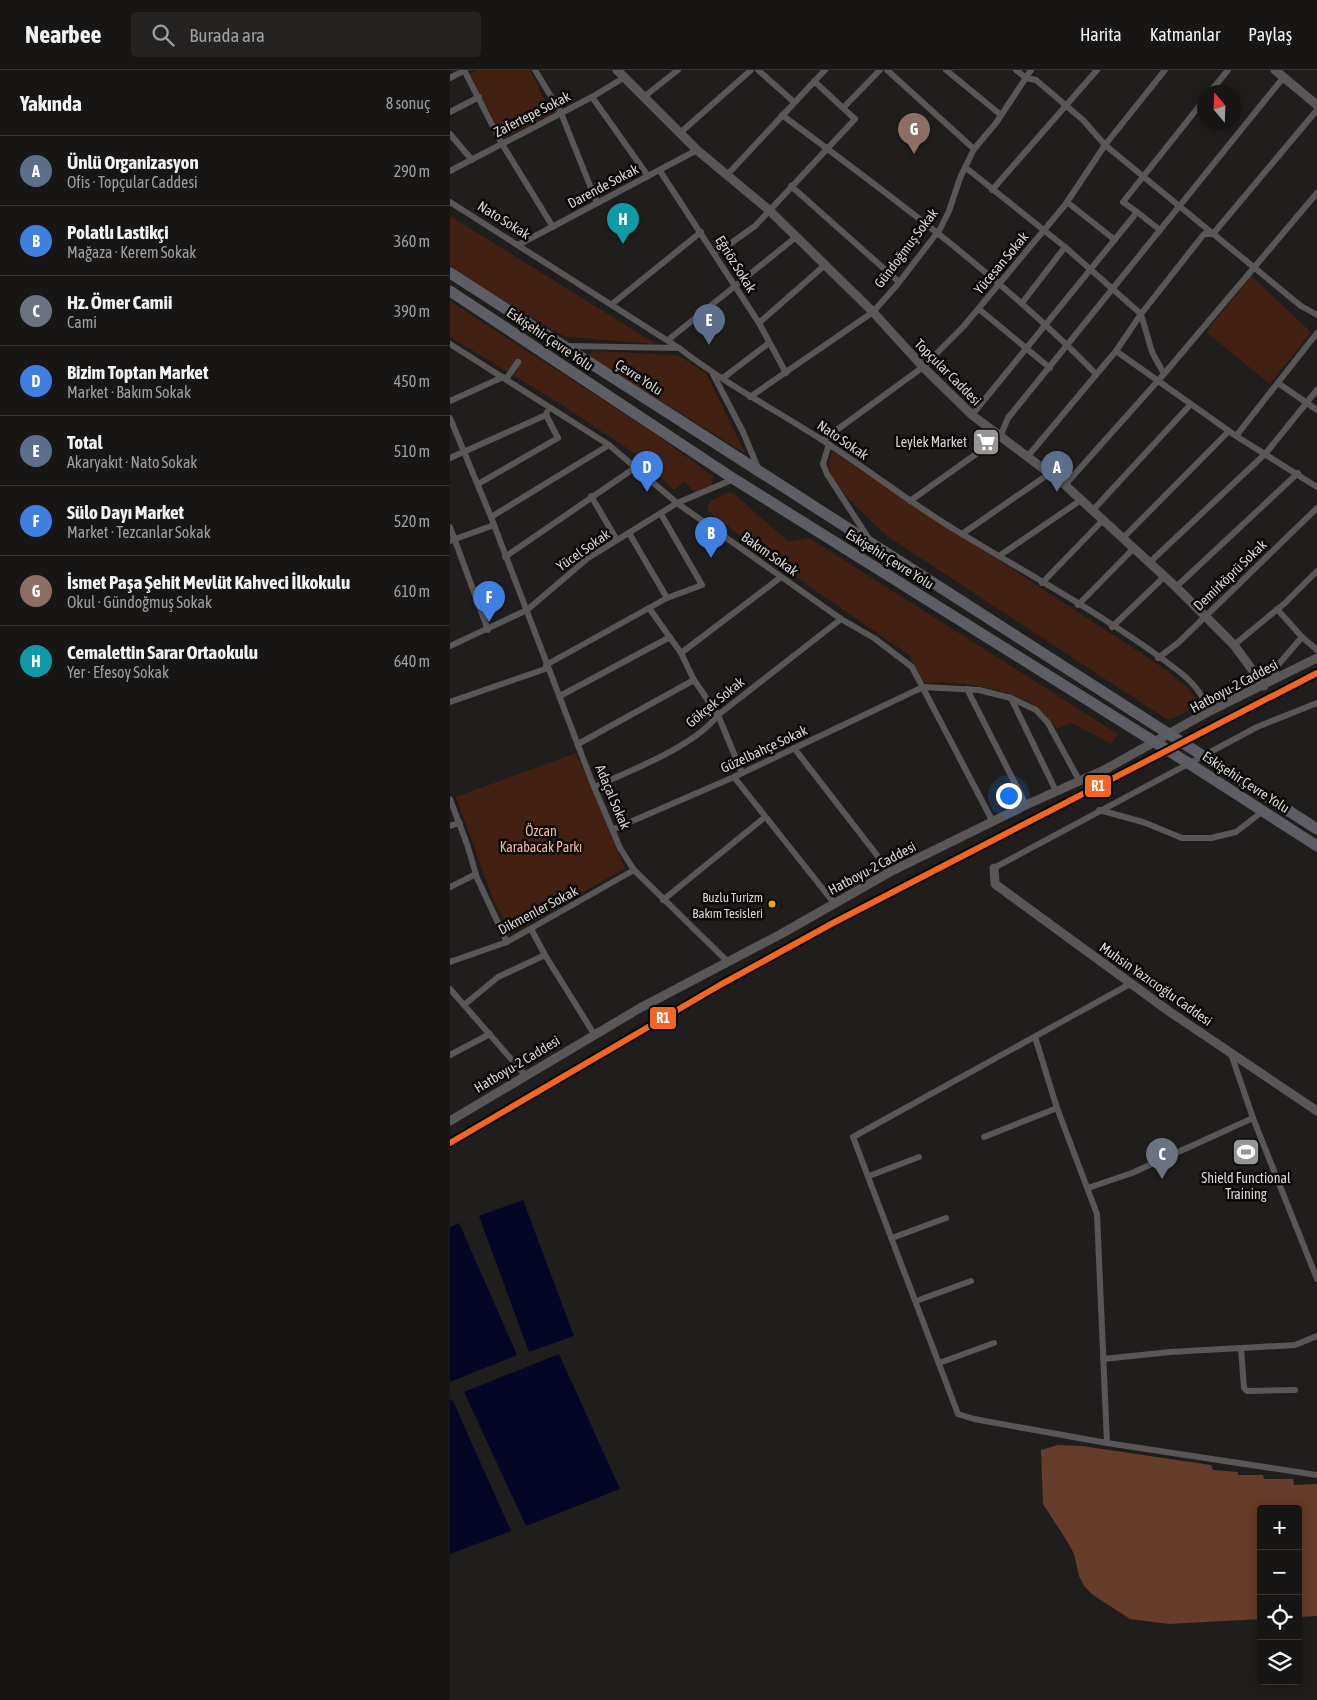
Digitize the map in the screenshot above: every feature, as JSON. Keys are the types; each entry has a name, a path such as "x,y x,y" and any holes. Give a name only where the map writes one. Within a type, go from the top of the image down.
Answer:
{"highway":[{"name":"Çevre Yolu","path":"450,273 761,474"},
{"name":"Eskişehir Çevre Yolu","path":"450,291 734,479 1193,766 1317,846"},
{"name":"Eskişehir Çevre Yolu","path":"761,474 1317,829"}],"street":[{"path":"450,78 464,70 502,144 553,228"},
{"path":"535,70 561,113 597,202"},
{"name":"Topçular Caddesi","path":"617,70 697,150 769,210 873,312 923,367 972,415 1065,485 1165,576 1234,645 1264,686"},
{"path":"645,96 678,70"},
{"path":"680,133 751,70"},
{"path":"758,70 794,102"},
{"path":"727,175 825,70"},
{"path":"843,108 880,70"},
{"path":"887,70 974,149"},
{"path":"946,70 1001,115"},
{"path":"1016,70 1026,78 1036,80 1083,120 1105,145 1301,306 1317,314"},
{"name":"Gündoğmuş Sokak","path":"750,397 873,312 899,282 936,233 949,211 974,149 1001,115 1031,70"},
{"path":"992,190 1097,70"},
{"name":"Yücesan Sokak","path":"823,440 923,367 979,309 1067,202 1105,145 1165,70"},
{"path":"1216,85 1228,70"},
{"path":"1275,70 1317,105"},
{"name":"Zafertepe Sokak","path":"450,170 592,97 625,77"},
{"path":"910,501 1000,437 1008,418 1283,78"},
{"path":"714,252 746,233 855,119 814,81"},
{"path":"450,112 479,97"},
{"path":"592,97 648,176"},
{"path":"1160,230 1122,202 1197,109"},
{"path":"1214,234 1317,110"},
{"path":"782,114 936,233 955,245 1046,324 1096,374"},
{"path":"450,134 472,160"},
{"name":"Darende Sokak","path":"520,244 697,150"},
{"path":"966,167 992,190 1065,247 1141,314 1152,352 1164,374"},
{"name":"Eğriöz Sokak","path":"660,171 759,323 786,373"},
{"path":"791,186 899,282"},
{"path":"1065,485 1158,382 1317,193"},
{"name":"Nato Sokak","path":"450,202 520,244 668,340 713,374 723,378 750,397 823,440 910,501 1078,605 1158,658 1195,687 1204,700 1206,713"},
{"path":"1067,202 1115,240"},
{"path":"972,415 1136,212"},
{"path":"612,304 701,232"},
{"path":"1028,456 1116,350 1141,314 1204,234 1214,234"},
{"path":"668,340 796,238"},
{"path":"1022,303 1065,247"},
{"path":"759,323 825,265"},
{"path":"979,309 1050,368"},
{"path":"1236,436 1317,334"},
{"path":"723,378 769,342"},
{"name":"Bakım Sokak","path":"450,344 609,445 677,504 841,619 895,653 912,667 993,822"},
{"path":"563,346 679,348"},
{"path":"1116,350 1158,382 1236,436 1298,473 1317,487"},
{"path":"450,401 504,378 518,362"},
{"path":"713,374 743,432 761,474"},
{"path":"1278,383 1317,410"},
{"path":"1149,563 1266,453 1317,390"},
{"path":"1093,510 1190,404"},
{"path":"478,484 558,438 546,415 548,407"},
{"path":"450,458 546,415"},
{"name":"Adaçal Sokak","path":"450,418 478,484 594,787 614,829 620,848 634,870 728,961"},
{"path":"1123,538 1229,431"},
{"path":"829,444 823,464 827,474 871,543"},
{"path":"491,517 609,445"},
{"path":"505,557 590,496 636,467"},
{"path":"962,534 1050,473"},
{"path":"1176,587 1298,473"},
{"name":"Yücel Sokak","path":"451,644 488,630 527,610 588,558 677,504 734,479"},
{"path":"590,496 617,540"},
{"path":"999,556 1081,500"},
{"name":"Demirköprü Sokak","path":"1158,658 1205,616 1317,508"},
{"path":"450,702 547,666 667,598 702,585 661,514"},
{"path":"1042,583 1104,519"},
{"path":"452,540 494,525"},
{"path":"450,527 452,540 488,630"},
{"path":"629,533 667,598"},
{"path":"1078,605 1134,548"},
{"path":"1234,645 1277,609 1317,571"},
{"path":"1112,627 1165,576"},
{"path":"681,653 782,577"},
{"path":"649,608 681,653 694,680 718,715 742,773"},
{"path":"1277,609 1302,637 1317,650"},
{"name":"Gökçek Sokak","path":"594,787 677,747 713,722 718,715 841,619"},
{"path":"560,696 670,637"},
{"path":"1273,681 1278,665 1302,637"},
{"name":"Hatboyu-2 Caddesi","path":"450,1121 594,1034 890,872 1026,805 1106,769 1206,713 1264,686 1317,658"},
{"path":"578,744 694,680"},
{"path":"923,686 967,689 1011,698 1036,710 1048,723 1079,780"},
{"name":"Güzelbahçe Sokak","path":"614,829 734,777 923,686"},
{"path":"967,689 1026,805"},
{"path":"1011,698 1056,791"},
{"path":"994,868 1099,810 1257,727 1317,703"},
{"path":"794,748 890,872"},
{"path":"734,777 834,904"},
{"path":"450,799 460,823 476,874 506,942"},
{"path":"1099,810 1143,822 1182,838 1211,838 1236,832 1263,811"},
{"path":"663,900 765,817"},
{"path":"450,826 460,823"},
{"name":"Muhsin Yazıcıoğlu Caddesi","path":"994,868 995,884 1130,984 1317,1111"},
{"name":"Dikmenler Sokak","path":"450,962 506,942 634,870"},
{"path":"450,887 476,874"},
{"path":"531,929 545,956 594,1034"},
{"path":"464,1005 498,978 545,956"},
{"path":"1130,984 1085,1007 1035,1037 853,1137 956,1410 962,1416 1107,1442 1317,1475"},
{"path":"450,989 525,1075"},
{"path":"450,1054 490,1034"},
{"path":"1035,1037 1057,1108 1097,1214 1107,1442"},
{"path":"1230,1051 1253,1118 1316,1275"},
{"path":"984,1137 1057,1108"},
{"path":"1088,1188 1132,1173 1253,1118"},
{"path":"869,1176 919,1157"},
{"path":"892,1238 946,1218"},
{"path":"916,1301 971,1281"},
{"path":"1103,1358 1295,1345 1317,1336"},
{"path":"939,1363 994,1343"},
{"path":"1241,1348 1244,1388 1247,1391 1294,1390"}],"green space":[{"path":"476,70 530,70 551,115 503,138 470,74"},
{"path":"450,216 656,344 565,337 450,269"},
{"path":"1251,276 1311,332 1270,384 1206,332"},
{"path":"450,301 651,431 713,476 712,486 696,493 684,481 674,490 639,456 559,403 450,337"},
{"path":"593,351 677,355 706,373 745,453 588,356"},
{"path":"832,451 1165,669 1186,686 1195,698 1191,707 1181,715 1168,720 890,538 845,495 838,485 829,467"},
{"path":"727,493 734,494 789,542 809,538 1118,734 1111,744 1072,723 1057,729 1046,715 1028,701 1000,691 967,684 925,683 909,655 777,564 708,511 707,506 711,501"},
{"name":"Özcan Karabacak Parkı","path":"576,753 625,868 513,933 494,902 456,797"}],"shaded area":[{"path":"1058,1445 1082,1446 1211,1465 1213,1470 1238,1472 1238,1475 1263,1475 1264,1479 1293,1479 1294,1485 1317,1484 1317,1616 1302,1617 1302,1505 1257,1505 1257,1619 1169,1624 1130,1619 1093,1595 1084,1586 1079,1576 1074,1554 1043,1504 1041,1450"}],"water":[{"path":"523,1200 574,1336 529,1352 479,1216"},
{"path":"459,1223 517,1355 450,1382 450,1227"},
{"path":"559,1354 620,1489 526,1526 464,1392"},
{"path":"452,1399 511,1531 450,1554 450,1400"}],"transit line":[{"name":"R1","path":"450,1143 720,985 833,923 1317,673"}],"place":[{"name":"İsmet Paşa Şehit Mevlüt Kahveci İlkokulu","path":"914,154"},
{"name":"Cemalettin Sarar Ortaokulu","path":"623,244"},
{"name":"Total","path":"709,345"},
{"name":"Leylek Market","path":"986,442"},
{"name":"Bizim Toptan Market","path":"647,492"},
{"name":"Ünlü Organizasyon","path":"1057,492"},
{"name":"Polatlı Lastikçi","path":"711,558"},
{"name":"Sülo Dayı Market","path":"489,622"},
{"name":"Buzlu Turizm Bakım Tesisleri","path":"772,904"},
{"name":"Shield Functional Training","path":"1246,1152"},
{"name":"Hz. Ömer Camii","path":"1162,1179"}]}
